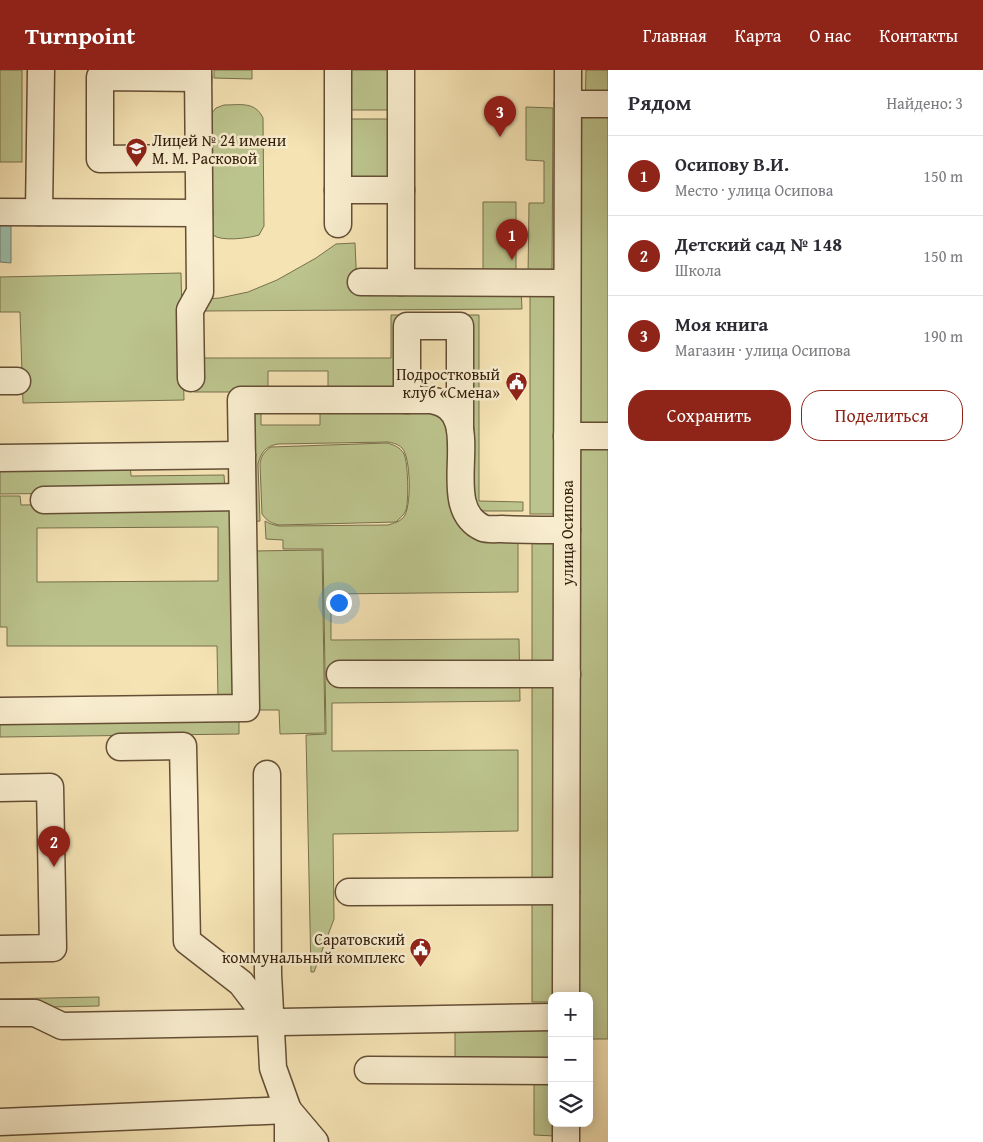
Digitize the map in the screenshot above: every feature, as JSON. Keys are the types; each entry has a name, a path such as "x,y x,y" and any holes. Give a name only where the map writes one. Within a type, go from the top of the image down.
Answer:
{"street":[{"path":"39,212 41,70"},
{"path":"338,70 338,224"},
{"path":"401,70 401,282"},
{"name":"улица Осипова","path":"566,992 568,70"},
{"path":"191,378 190,310 200,292 198,74 100,76 100,159 198,158"},
{"path":"568,104 608,104"},
{"path":"338,190 401,190"},
{"path":"0,212 199,213"},
{"path":"361,282 567,283"},
{"path":"407,400 407,326 460,326 462,503 468,518 484,528 567,530"},
{"path":"0,711 246,708 241,400 440,401 448,406 456,415 460,428"},
{"path":"567,436 608,436"},
{"path":"0,458 242,455"},
{"path":"44,500 242,496"},
{"path":"340,674 567,674"},
{"path":"120,747 183,746 187,941 241,983 270,1021"},
{"path":"267,774 268,974 272,1068 288,1110 315,1142"},
{"path":"0,788 50,788 54,948 0,949"},
{"path":"349,892 566,891"},
{"path":"0,1013 35,1013 62,1026 548,1017"},
{"path":"368,1070 548,1071"},
{"path":"0,1122 288,1110"},
{"path":"288,1110 288,1142"},
{"path":"566,1127 566,1142"}],"green space":[{"path":"0,70 22,70 22,162 0,162"},
{"path":"214,70 252,70 252,79 214,78"},
{"path":"345,70 392,70 392,110 345,110"},
{"path":"586,70 608,70 608,1039 593,1039 593,992 575,992 578,122 585,114"},
{"path":"224,105 251,106 263,118 264,226 259,235 236,239 222,238 213,235 210,227 211,114 216,108"},
{"path":"526,107 553,108 552,277 528,277 529,203 544,203 544,161 526,160"},
{"path":"345,119 392,119 392,184 345,184"},
{"path":"483,202 516,202 516,277 483,276"},
{"path":"355,243 357,288 521,288 522,309 205,311 205,299 248,292 277,280 316,258 336,244"},
{"path":"181,273 184,400 23,403 20,312 0,312 0,277"},
{"path":"530,290 554,290 554,514 530,514"},
{"path":"391,315 479,315 479,501 523,502 523,511 467,511 466,324 403,324 403,394 328,394 328,371 268,371 268,392 194,392 194,358 391,358"},
{"path":"431,404 449,419 453,505 518,542 518,592 331,594 331,640 519,639 520,701 332,703 332,751 518,750 518,831 333,834 334,919 314,972 311,972 306,735 326,734 323,549 283,549 283,540 266,539 265,521 279,526 388,525 394,523 403,518 406,513 409,494 409,472 402,448 388,442 278,444 270,446 261,456 258,464 260,521 248,522 251,412 261,410 261,425 320,425 320,406"},
{"path":"387,443 401,450 404,454 406,465 407,505 406,510 396,522 279,525 269,521 262,514 260,464 263,454 271,447"},
{"path":"130,462 131,476 224,475 225,491 0,494 0,464"},
{"path":"0,496 20,496 21,505 235,502 238,704 218,699 217,646 7,646 7,627 0,627","holes":["218,527 218,581 37,582 37,528"]},
{"path":"532,538 554,538 555,992 548,992 548,1002 532,1002"},
{"path":"322,550 325,733 280,734 279,710 254,710 252,551"},
{"path":"239,714 239,734 0,737 0,716"},
{"path":"99,997 99,1006 0,1008 0,999"},
{"path":"455,1022 548,1023 548,1066 455,1065"},
{"path":"534,1077 548,1077 548,1127 555,1127 555,1136 534,1135"}],"shaded area":[{"path":"0,221 11,221 11,263 0,262"}],"place":[{"name":"Моя книга","path":"500,137"},
{"name":"Лицей № 24 имени М. М. Расковой","path":"136,168"},
{"name":"Осипову В.И.","path":"512,260"},
{"name":"Подростковый клуб «Смена»","path":"516,402"},
{"name":"Детский сад № 148","path":"54,867"},
{"name":"Саратовский коммунальный комплекс","path":"421,967"}]}
